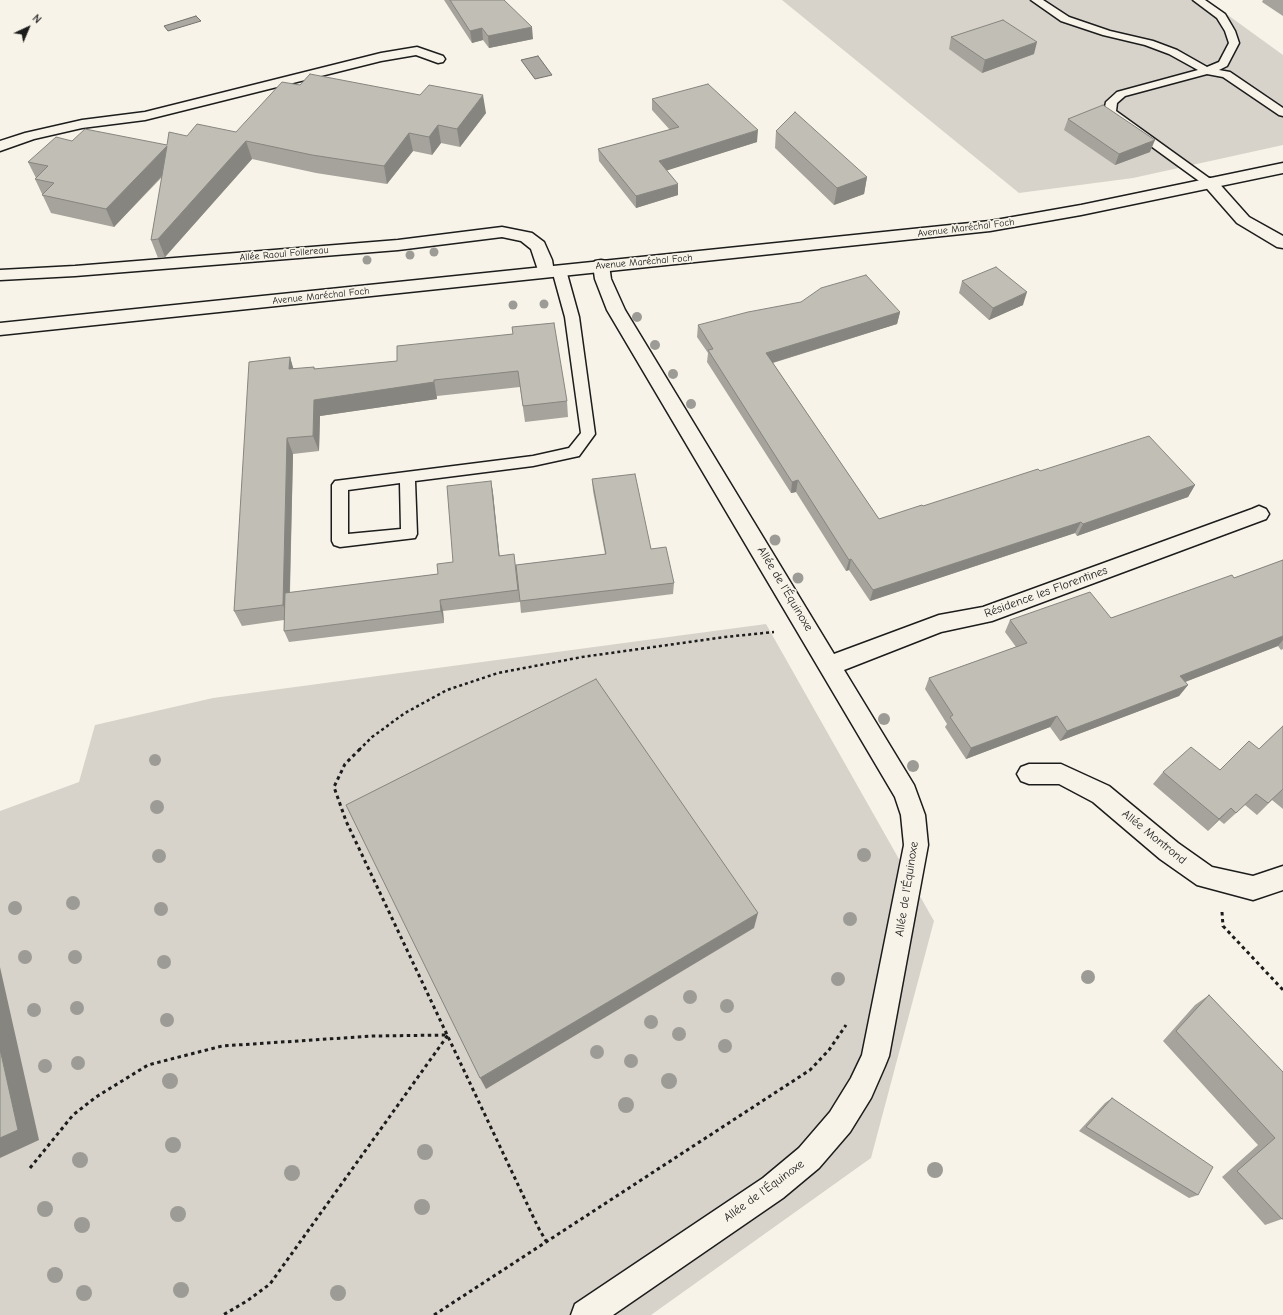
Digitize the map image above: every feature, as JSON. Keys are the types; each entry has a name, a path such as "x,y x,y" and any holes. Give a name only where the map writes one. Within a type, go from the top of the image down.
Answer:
{"street":[{"path":"0,146 30,136 82,124 144,116 381,56 417,51 438,59"},
{"name":"Avenue Maréchal Foch","path":"0,329 990,226 1081,210 1283,168"},
{"path":"1210,183 1243,220 1283,243"},
{"name":"Allée Raoul Follereau","path":"0,275 76,271 390,245 502,232 526,237 538,246 544,260 553,271"},
{"name":"Allée de l'Équinoxe","path":"586,1315 773,1188 800,1167 823,1143 840,1122 861,1088 875,1056 914,859 916,832 913,815 906,793 616,310 603,279 601,266"},
{"name":"Résidence les Florentines","path":"830,665 939,624 984,615 1259,514"},
{"name":"Allée Montrond","path":"1029,774 1061,774 1101,794 1169,851 1206,877 1253,888 1283,878"}],"lane":[{"path":"1036,0 1065,19 1108,33 1149,43 1173,52 1208,71 1226,74 1283,114"},
{"path":"1198,0 1221,16 1230,31 1234,43 1223,64 1208,71 1121,94 1112,102 1110,112 1210,183"},
{"path":"407,478 409,534 340,541 340,485 407,478 533,461 574,452 588,434 572,317 553,271"}],"path":[{"path":"546,1241 346,821 334,788 345,764 372,737 405,713 447,690 498,673 582,657 725,637 784,631 805,623"},
{"path":"1218,880 1224,926 1283,990"},
{"path":"434,1315 810,1070 829,1050 848,1019"},
{"path":"30,1168 73,1115 96,1096 148,1065 222,1046 373,1036 448,1035"},
{"path":"223,1315 247,1301 270,1284 448,1035"}],"shaded area":[{"path":"782,0 1207,0 1283,55 1283,145 1133,178 1019,193"},
{"path":"196,16 201,21 168,31 164,26"},
{"path":"538,56 552,75 535,79 521,60"},
{"path":"766,624 934,921 871,1158 651,1315 0,1315 0,811 79,782 95,725 213,698"}],"building":[{"path":"450,0 504,0 532,27 488,36 482,28 470,31"},
{"path":"1003,20 1037,42 985,60 951,37"},
{"path":"310,74 420,95 429,85 483,95 457,129 438,125 429,137 409,133 384,166 312,155 246,141 158,239 151,240 167,146 106,209 42,195 54,183 35,179 48,166 28,162 56,137 72,141 85,129 167,145 169,132 187,136 197,124 236,132 282,82 300,85"},
{"path":"708,84 758,130 659,161 678,184 636,196 598,149 679,127 652,99"},
{"path":"1103,105 1155,140 1119,154 1068,119"},
{"path":"795,112 867,177 837,188 776,131"},
{"path":"996,267 1027,292 993,308 962,281"},
{"path":"866,275 900,312 766,353 879,519 1038,469 1040,471 1149,436 1195,485 1083,524 1081,522 873,590 851,559 849,560 798,480 792,482 708,350 713,349 698,325 748,312 801,302 821,288"},
{"path":"554,323 567,401 523,406 518,371 434,380 434,382 314,400 313,436 287,438 283,605 234,611 249,362 290,357 289,369 314,367 314,369 397,361 397,346 513,334 512,327"},
{"path":"635,474 651,549 666,547 674,583 520,601 516,565 606,554 592,479"},
{"path":"491,481 499,556 514,554 518,590 440,600 441,611 284,631 285,593 438,574 437,564 453,562 447,486"},
{"path":"1283,560 1283,636 1180,676 1188,685 1067,731 1057,716 971,748 950,717 953,715 929,678 1027,643 1010,620 1090,592 1111,618 1232,575 1234,578"},
{"path":"596,679 758,913 480,1078 346,805"},
{"path":"1283,726 1283,789 1268,803 1256,794 1236,813 1231,808 1219,819 1163,772 1191,747 1220,770 1249,741 1259,749"},
{"path":"1209,995 1283,1072 1283,1219 1237,1171 1275,1138 1176,1031"},
{"path":"0,1049 18,1130 0,1138"},
{"path":"1112,1098 1213,1167 1198,1195 1086,1127"}]}
